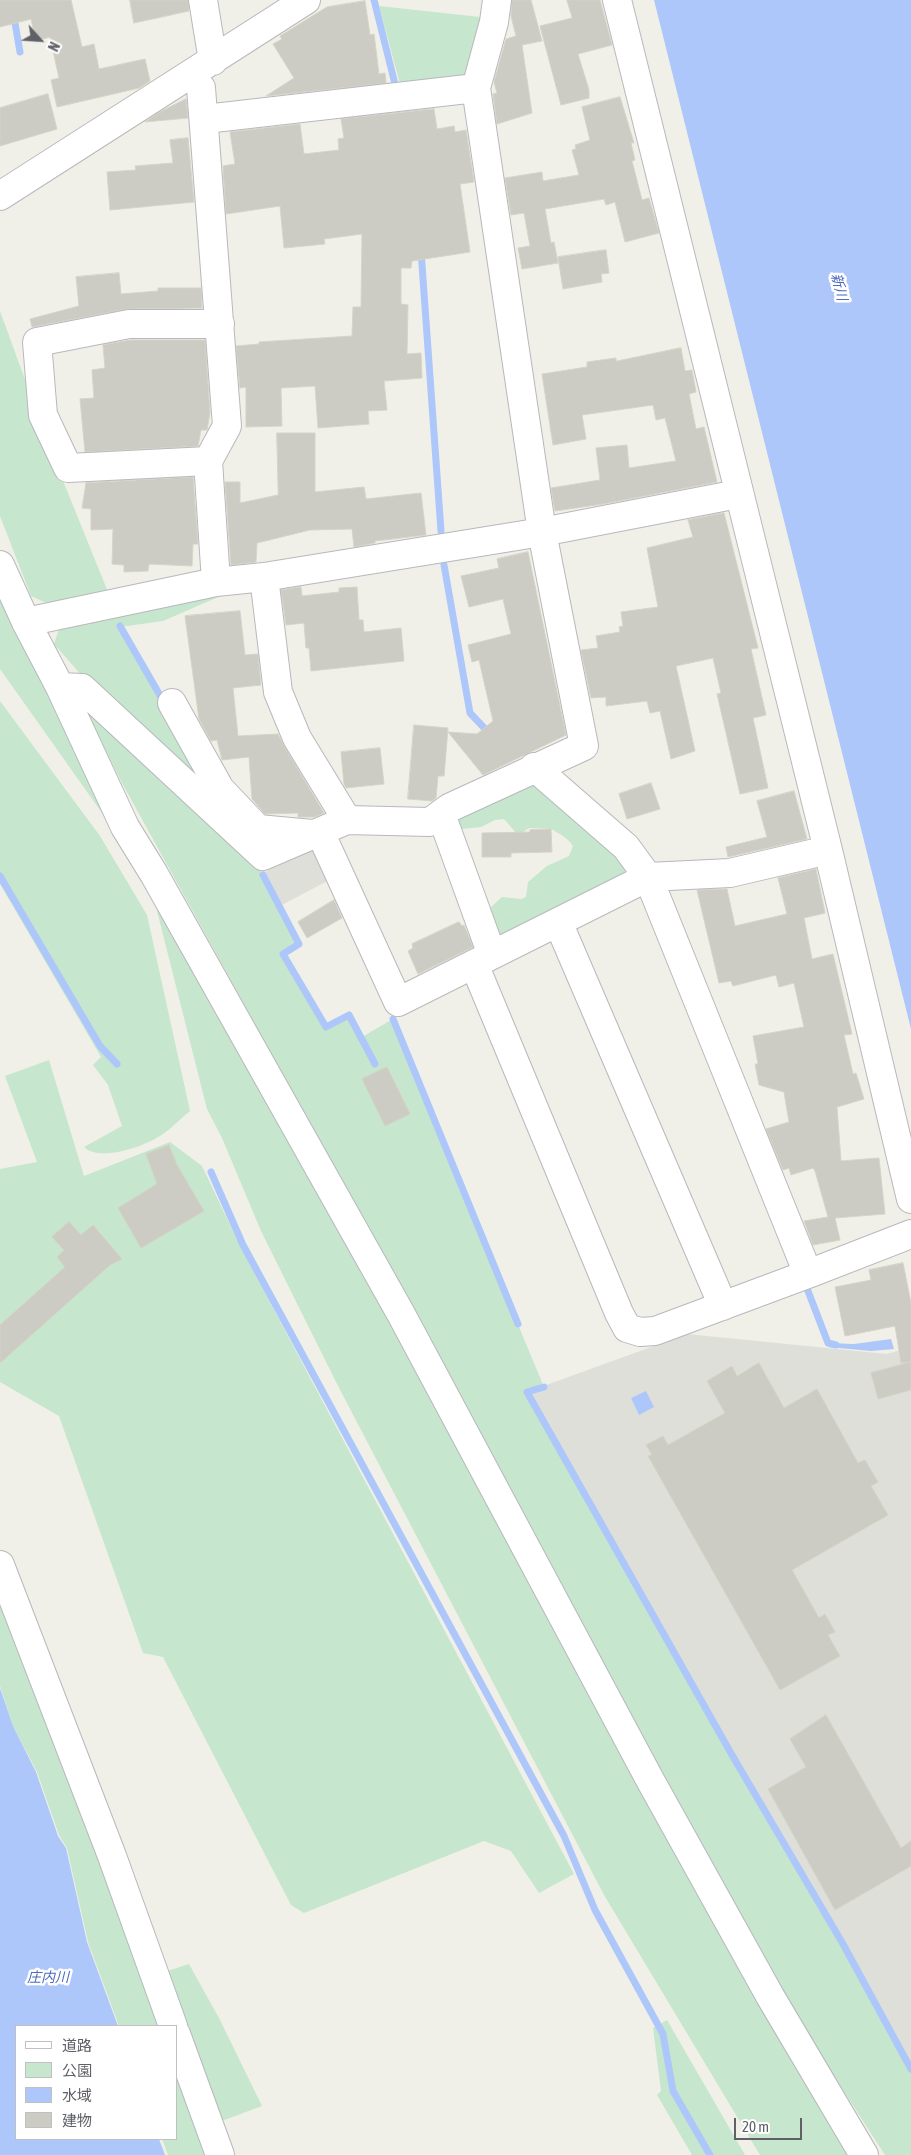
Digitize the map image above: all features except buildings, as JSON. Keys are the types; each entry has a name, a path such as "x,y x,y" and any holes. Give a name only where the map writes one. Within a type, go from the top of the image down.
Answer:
{"street":[{"path":"191,0 205,58"},
{"path":"203,0 205,58"},
{"path":"0,196 205,58 306,0"},
{"path":"60,687 82,688 263,856 347,820 430,822 449,808 584,746 542,532 476,88 494,22 497,0"},
{"path":"617,0 738,494 828,850 911,1199"},
{"path":"201,88 205,119 227,426 208,461 216,582"},
{"path":"205,119 476,88"},
{"path":"208,461 68,468 43,415 37,342 129,324 220,324"},
{"path":"26,622 216,582 264,577 542,532 738,494"},
{"path":"0,565 26,622 60,687 125,827 154,874 402,1314 654,1787 770,1996 864,2155"},
{"path":"264,577 278,692 298,738 347,820"},
{"path":"172,703 220,789 258,829 318,833"},
{"path":"534,768 626,847 648,877 808,1274"},
{"path":"441,814 483,959 619,1313 627,1328 640,1332 654,1331 911,1234"},
{"path":"318,833 398,1002 648,877 730,873 828,850"},
{"path":"558,922 722,1306"},
{"path":"0,1565 112,1856 173,2025"},
{"path":"178,2040 220,2155"}],"shaded area":[{"path":"312,846 335,877 282,905 265,872"},
{"path":"687,1334 887,1354 911,1347 911,2069 843,1944 732,1755 527,1392"}],"green space":[{"path":"379,6 480,17 466,83 402,91"},
{"path":"0,311 38,419 108,592 51,605 31,596 0,516"},
{"path":"0,588 107,820 0,669"},
{"path":"239,588 163,621 120,627 215,791 260,841 90,685 54,644 59,629 69,621"},
{"path":"80,699 253,856 299,944 283,954 326,1027 349,1015 362,1037 391,1020 544,1387 527,1393 732,1755 843,1944 911,2069 911,2155 885,2155 779,1991 411,1307 122,783"},
{"path":"0,701 100,836 147,915 190,1111 156,1138 124,1151 101,1153 84,1147 122,1126 108,1085 93,1065 101,1057 0,884"},
{"path":"529,781 616,853 626,870 621,881 504,938 497,935 488,910 502,897 521,899 526,897 528,882 547,866 569,856 573,846 565,837 550,828 529,828 518,835 504,819 495,820 481,827 461,829 452,815"},
{"path":"153,895 191,957 851,2155 760,2155 604,1895 337,1384 261,1231 222,1138 207,1109"},
{"path":"49,1060 84,1176 170,1142 202,1166 241,1248 574,1874 539,1893 511,1851 484,1841 304,1913 291,1905 163,1657 143,1653 59,1416 0,1382 0,1169 37,1162 5,1076"},
{"path":"0,1575 163,2025 119,2025 88,1942 67,1848 59,1835 37,1772 13,1726 0,1686"},
{"path":"189,1964 220,2020 262,2106 219,2122 161,1973"},
{"path":"667,2020 745,2155 692,2155 657,2095 661,2091 653,2028"},
{"path":"178,2070 209,2155 168,2155 162,2140 178,2140"}],"water":[{"name":"新川","path":"654,0 911,0 911,1029"},
{"path":"891,1339 894,1349 871,1351 828,1347 828,1343 854,1344"},
{"path":"646,1391 654,1407 639,1415 631,1398"},
{"name":"庄内川","path":"0,1688 13,1726 36,1772 58,1836 66,1848 87,1942 118,2025 15,2025 15,2140 159,2140 165,2155 0,2155"}],"waterway":[{"path":"11,0 20,52"},
{"path":"374,0 397,92"},
{"path":"421,251 441,531"},
{"path":"444,565 470,713 490,734"},
{"path":"120,626 165,704"},
{"path":"263,875 299,944 283,954 326,1027 349,1015 375,1064"},
{"path":"0,876 100,1046 117,1064"},
{"path":"393,1019 518,1324"},
{"path":"211,1172 243,1245 564,1836 595,1910 663,2034 673,2091 710,2155"},
{"path":"808,1291 828,1343 836,1345"},
{"path":"544,1387 527,1392 732,1755 843,1944 911,2069"}]}
